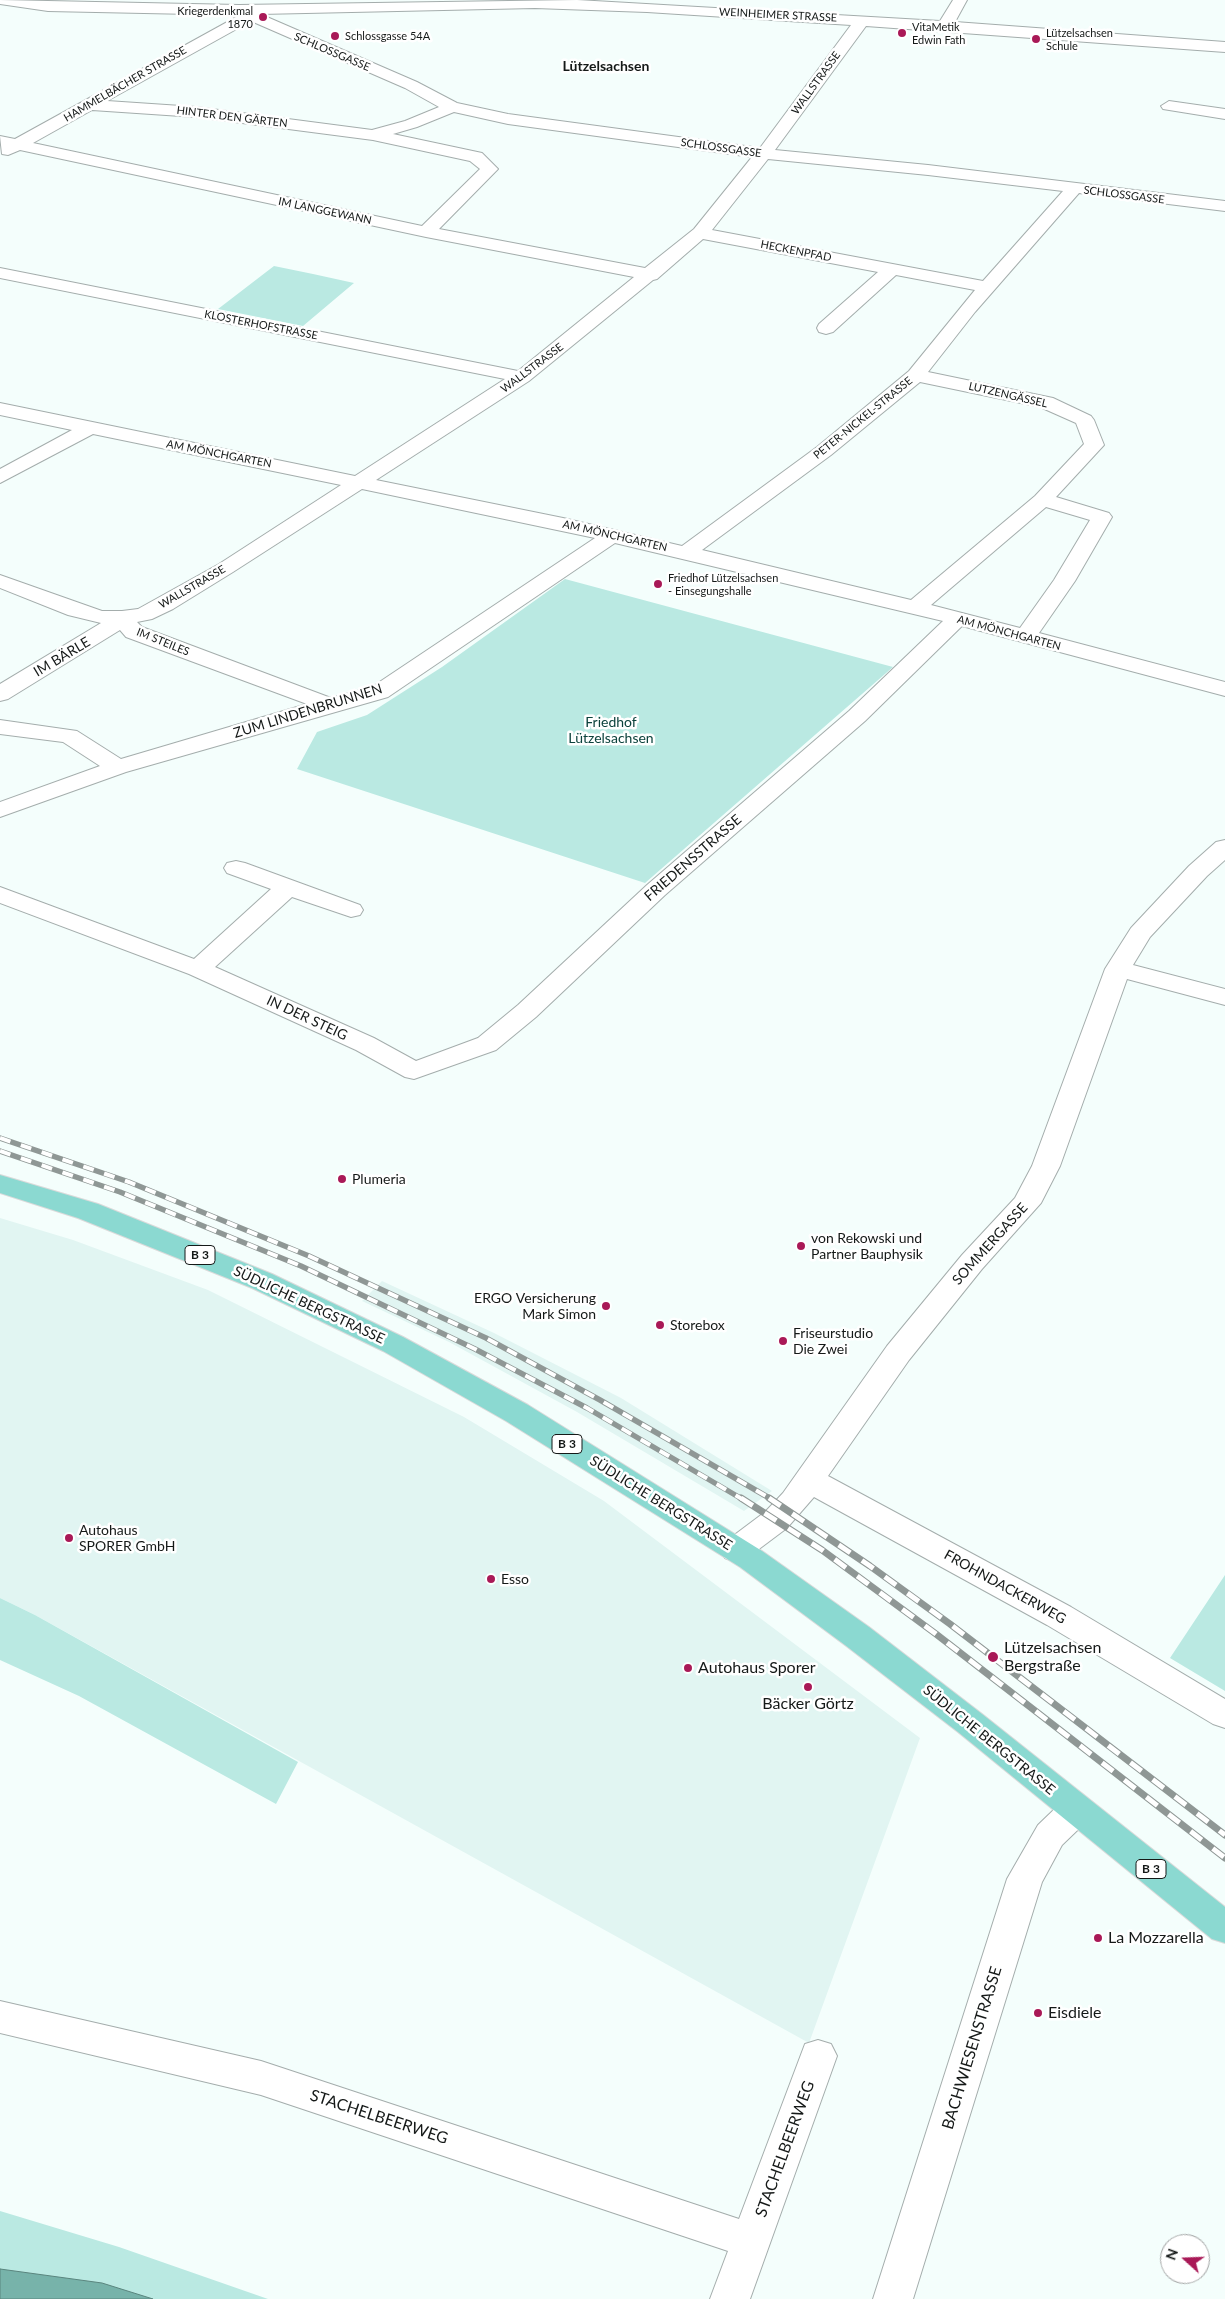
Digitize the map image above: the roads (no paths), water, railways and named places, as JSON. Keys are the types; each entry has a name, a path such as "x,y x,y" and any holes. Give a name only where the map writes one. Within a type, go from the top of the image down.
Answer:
{"main road":[{"name":"SÜDLICHE BERGSTRASSE","path":"0,1184 88,1211 262,1281 393,1344 517,1412 744,1554 872,1647 970,1723 1225,1928"}],"street":[{"name":"WEINHEIMER STRASSE","path":"0,0 48,6 245,13 441,2 572,4 862,20 1225,47"},
{"path":"945,26 960,0"},
{"name":"HAMMELBÄCHER STRASSE","path":"0,156 8,144 90,105 245,13"},
{"name":"SCHLOSSGASSE","path":"245,13 411,85 452,107 508,119 764,154 928,170 1225,206"},
{"name":"WALLSTRASSE","path":"122,618 144,614 165,604 522,378 651,275 700,233 764,154 862,20"},
{"name":"HINTER DEN GÄRTEN","path":"90,105 196,112 373,134 476,157 490,169 426,232"},
{"path":"1169,106 1225,114"},
{"name":"HINTER DEN GÄRTEN","path":"373,134 411,124 452,107"},
{"name":"IM LANGGEWANN","path":"8,144 426,232 651,275"},
{"name":"PETER-NICKEL-STRASSE","path":"685,552 824,451 916,375 988,287 1074,189"},
{"name":"HECKENPFAD","path":"700,233 988,287"},
{"path":"826,328 892,269"},
{"name":"KLOSTERHOFSTRASSE","path":"0,273 522,378"},
{"name":"LUTZENGÄSSEL","path":"915,607 1042,500 1094,445 1084,420 1046,402 916,375"},
{"name":"AM MÖNCHGARTEN","path":"0,409 362,481 685,552 915,607 1225,689"},
{"path":"0,478 88,428"},
{"path":"1025,637 1064,581 1102,517 1042,500"},
{"name":"ZUM LINDENBRUNNEN","path":"0,810 118,767 329,705 380,692 611,536"},
{"name":"IM STEILES","path":"0,581 76,610 101,617 122,618 134,632 329,705"},
{"name":"IM BÄRLE","path":"0,694 106,630 122,618"},
{"name":"FRIEDENSSTRASSE","path":"414,1071 487,1044 527,1011 656,890 857,716 957,619"},
{"path":"0,727 69,736 118,767"},
{"name":"SOMMERGASSE","path":"744,1554 794,1501 898,1354 972,1262 1027,1203 1046,1166 1118,969 1140,933 1198,871 1225,847"},
{"path":"236,868 352,910"},
{"path":"198,969 288,887"},
{"name":"IN DER STEIG","path":"0,894 198,969 365,1044 414,1071"},
{"path":"1118,969 1225,997"},
{"name":"FROHNDACKERWEG","path":"809,1480 1059,1616 1225,1715"},
{"name":"BACHWIESENSTRASSE","path":"894,2299 1025,1880 1050,1835 1076,1810"},
{"name":"STACHELBEERWEG","path":"0,2017 261,2078 751,2241"},
{"name":"STACHELBEERWEG","path":"730,2299 818,2056"}],"railway":[{"path":"0,1138 129,1182 309,1256 486,1338 600,1400 771,1499"},
{"path":"0,1151 120,1192 301,1266 475,1349 587,1408 742,1499"},
{"path":"741,1498 822,1550 936,1634 1225,1858"},
{"path":"769,1498 870,1566 950,1624 1225,1835"}],"place":[{"name":"Kriegerdenkmal 1870","path":"263,17"},
{"name":"VitaMetik Edwin Fath","path":"902,33"},
{"name":"Schlossgasse 54A","path":"335,36"},
{"name":"Lützelsachsen Schule","path":"1036,39"},
{"name":"Friedhof Lützelsachsen - Einsegungshalle","path":"658,584"},
{"name":"Plumeria","path":"342,1179"},
{"name":"von Rekowski und Partner Bauphysik","path":"801,1246"},
{"name":"ERGO Versicherung Mark Simon","path":"606,1306"},
{"name":"Storebox","path":"660,1325"},
{"name":"Friseurstudio Die Zwei","path":"783,1341"},
{"name":"Autohaus SPORER GmbH","path":"69,1538"},
{"name":"Esso","path":"491,1579"},
{"name":"Lützelsachsen Bergstraße","path":"993,1657"},
{"name":"Autohaus Sporer","path":"688,1668"},
{"name":"Bäcker Görtz","path":"808,1687"},
{"name":"La Mozzarella","path":"1098,1938"},
{"name":"Eisdiele","path":"1038,2013"}],"district":[{"name":"Lützelsachsen","path":"606,66"}],"park label":[{"name":"Friedhof Lützelsachsen","path":"611,730"}]}
